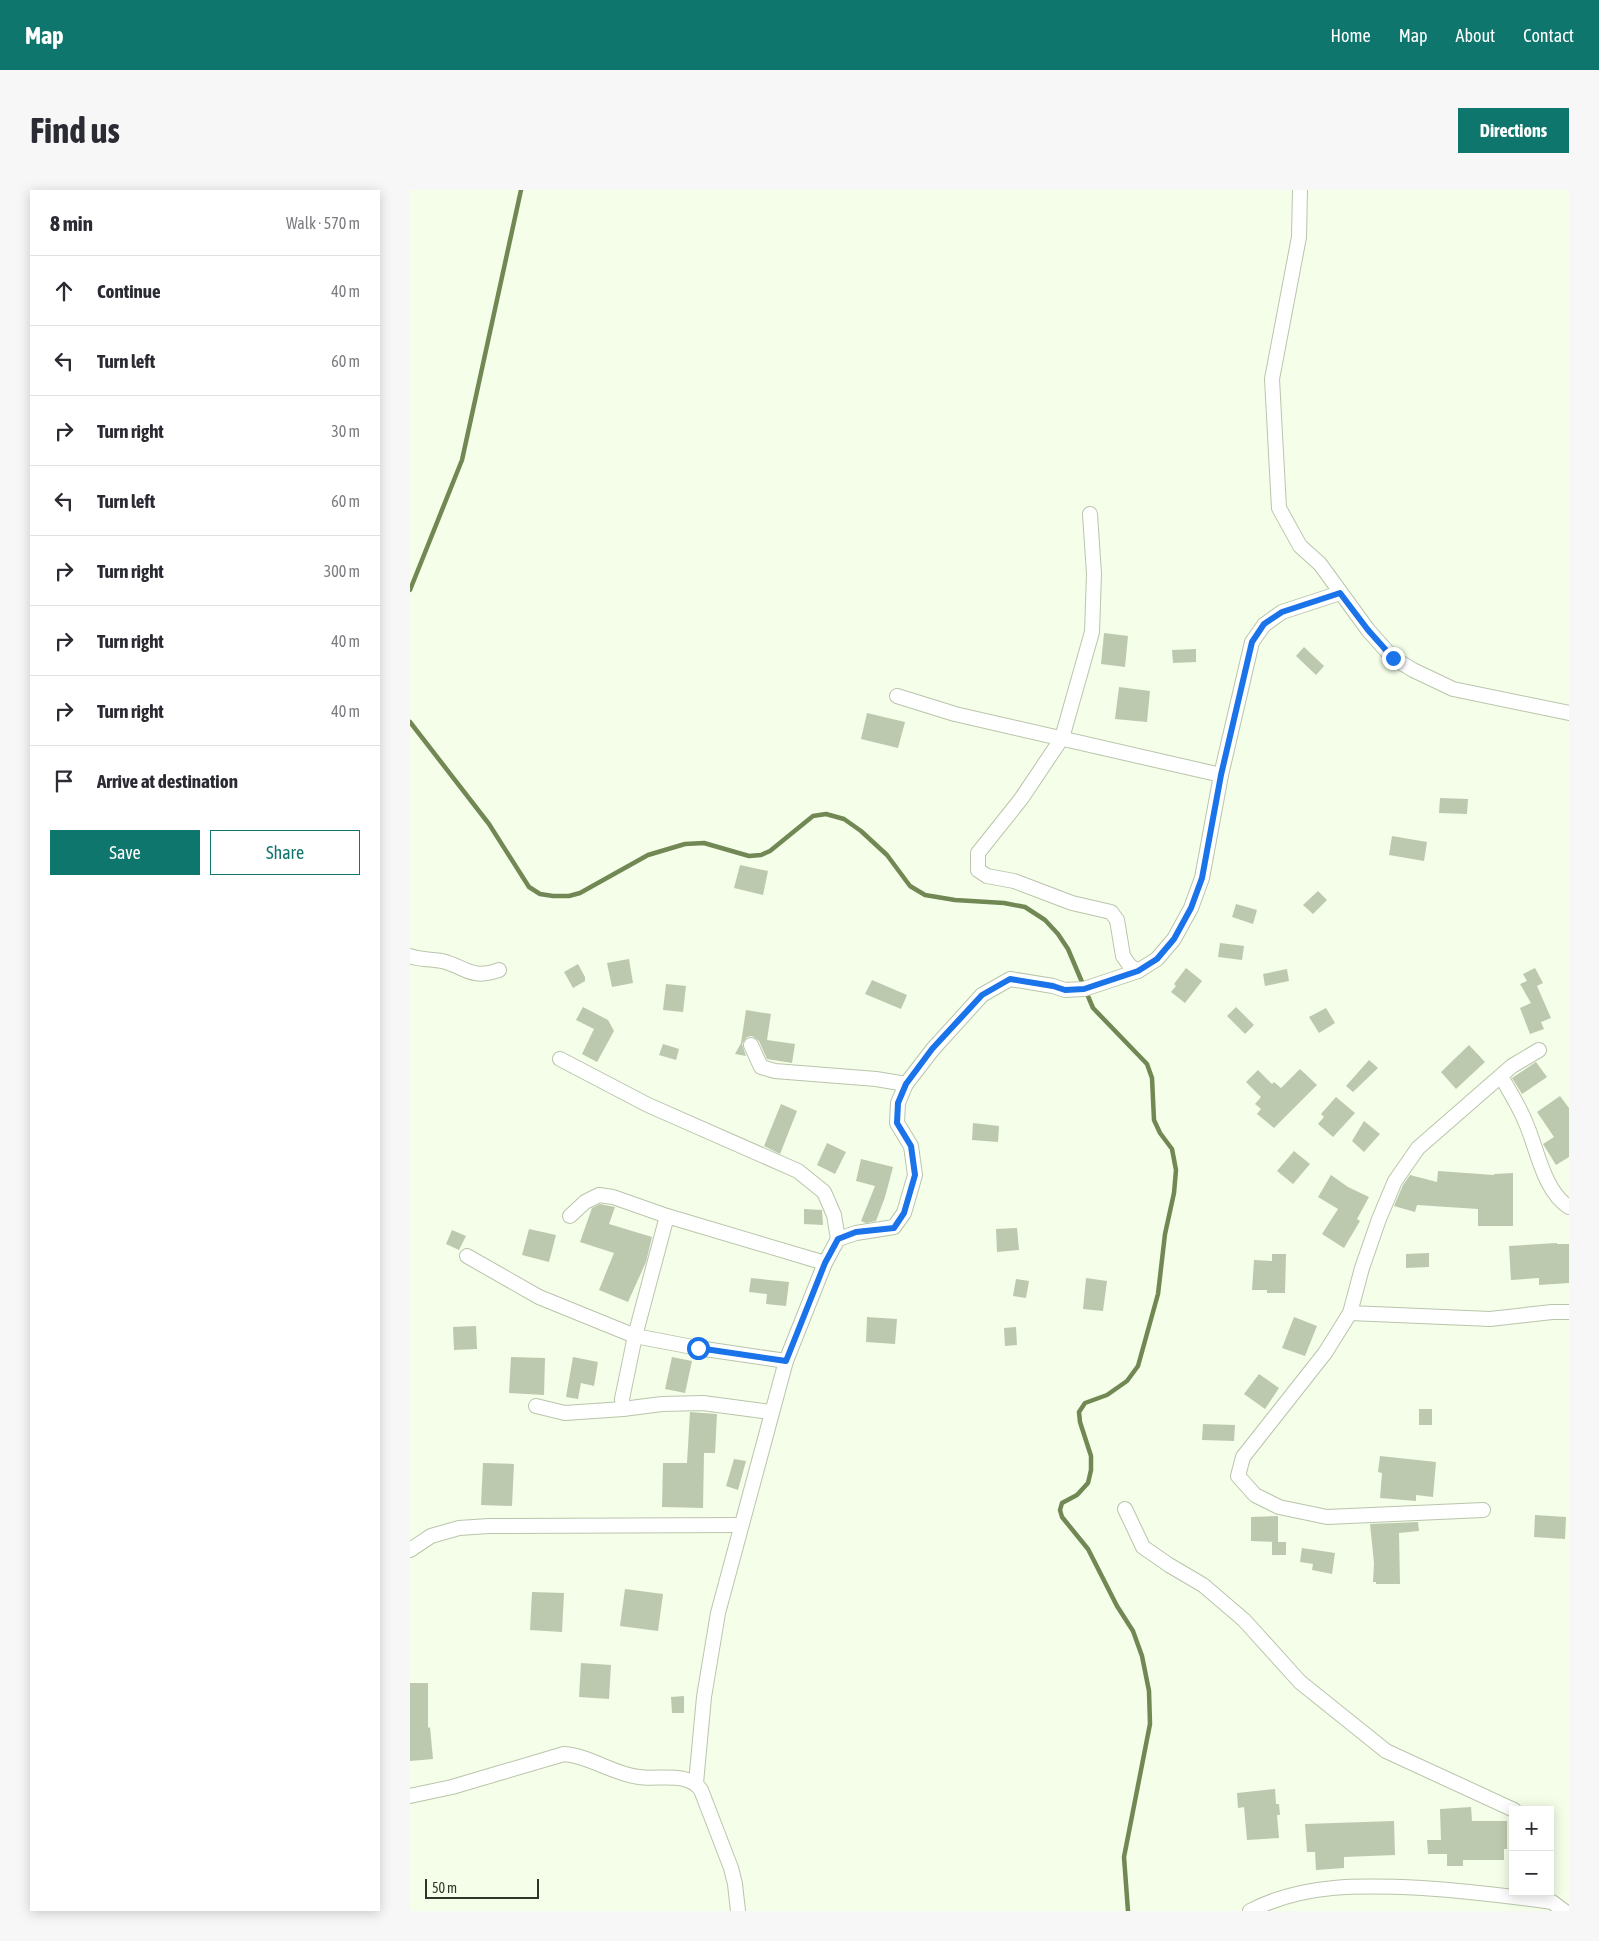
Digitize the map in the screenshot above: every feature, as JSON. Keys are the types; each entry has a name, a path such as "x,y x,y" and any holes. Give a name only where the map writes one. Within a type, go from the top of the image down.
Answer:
{"street":[{"path":"1300,190 1299,237 1272,379 1279,508 1300,546 1320,564 1368,630 1393,658 1453,689 1569,713"},
{"path":"1090,514 1094,574 1092,632 1062,738 1021,799 978,853 978,870 987,876 1014,881 1072,903 1111,912 1117,920 1123,956 1130,966 1138,971"},
{"path":"838,1239 856,1232 894,1228 904,1213 915,1175 911,1146 897,1123 898,1103 906,1084 932,1049 982,995 1010,979 1053,986 1065,990 1084,989 1138,971 1157,959 1174,939 1191,908 1202,878 1221,775 1252,642 1264,624 1282,612 1340,593"},
{"path":"897,696 955,714 1221,775"},
{"path":"410,956 454,965 472,974 491,973 499,970"},
{"path":"751,1045 761,1067 776,1071 876,1079 906,1084"},
{"path":"1483,1510 1327,1517 1279,1507 1255,1495 1238,1476 1243,1458 1325,1353 1350,1313 1362,1268 1379,1219 1395,1181 1418,1148 1512,1066 1539,1050"},
{"path":"560,1058 648,1105 798,1171 824,1192 834,1215 838,1239 825,1263 786,1361 718,1613 704,1697 696,1783"},
{"path":"1501,1076 1525,1121 1549,1184 1561,1202 1569,1207"},
{"path":"570,1216 585,1202 599,1196 613,1197 666,1216 825,1263"},
{"path":"623,1409 622,1399 634,1336 666,1216"},
{"path":"467,1256 539,1297 634,1336 786,1361"},
{"path":"1350,1313 1490,1319 1552,1312 1569,1312"},
{"path":"536,1406 565,1413 662,1404 703,1403 771,1412"},
{"path":"1125,1509 1143,1546 1169,1565 1203,1585 1244,1620 1300,1682 1386,1751 1509,1808"},
{"path":"410,1550 431,1536 459,1528 488,1526 741,1525"},
{"path":"410,1796 452,1787 564,1754 577,1755 638,1777 681,1778 696,1783 701,1790 731,1868 738,1911"},
{"path":"1250,1911 1301,1892 1338,1886 1458,1890 1547,1897 1564,1911"}],"building":[{"path":"1104,633 1128,636 1125,667 1101,664"},
{"path":"1304,647 1324,666 1316,675 1296,656"},
{"path":"1196,649 1196,662 1173,663 1172,650"},
{"path":"1119,687 1150,691 1147,722 1115,719"},
{"path":"867,713 905,722 898,748 861,739"},
{"path":"1440,798 1468,799 1467,814 1439,813"},
{"path":"1392,836 1427,842 1424,861 1389,855"},
{"path":"740,865 768,871 763,895 734,888"},
{"path":"1318,891 1327,900 1313,914 1303,905"},
{"path":"1236,904 1257,910 1253,924 1232,917"},
{"path":"1220,943 1244,946 1242,960 1218,957"},
{"path":"629,959 633,983 612,987 607,963"},
{"path":"578,964 585,977 585,981 573,988 564,972"},
{"path":"1186,968 1202,981 1185,1003 1171,992 1176,986 1174,984"},
{"path":"1535,968 1543,983 1537,986 1551,1018 1541,1022 1544,1029 1530,1034 1520,1008 1531,1003 1520,984 1527,981 1523,974"},
{"path":"1287,969 1289,981 1265,986 1263,974"},
{"path":"872,980 907,995 901,1009 865,994"},
{"path":"666,984 686,986 683,1012 663,1010"},
{"path":"583,1007 608,1020 614,1031 597,1062 582,1054 594,1029 576,1020"},
{"path":"1236,1007 1254,1025 1245,1034 1227,1016"},
{"path":"1326,1008 1335,1023 1319,1033 1309,1017"},
{"path":"746,1010 771,1014 767,1040 795,1044 792,1063 767,1059 759,1041 752,1036 747,1037 742,1044 746,1056 735,1054 741,1043"},
{"path":"663,1044 679,1049 676,1060 659,1055"},
{"path":"1469,1045 1485,1062 1456,1089 1441,1072"},
{"path":"1369,1060 1378,1068 1353,1092 1346,1086"},
{"path":"1536,1062 1547,1077 1522,1094 1512,1078"},
{"path":"1300,1069 1317,1085 1274,1128 1257,1114 1261,1109 1255,1104 1261,1097 1246,1082 1258,1070 1272,1084 1274,1082 1281,1088"},
{"path":"1560,1096 1569,1108 1569,1157 1556,1165 1543,1144 1554,1137 1537,1112"},
{"path":"1336,1097 1355,1113 1333,1137 1318,1124 1324,1117 1321,1114"},
{"path":"781,1104 797,1111 780,1154 764,1146"},
{"path":"1364,1121 1380,1134 1364,1152 1352,1141"},
{"path":"973,1123 999,1126 998,1142 972,1140"},
{"path":"827,1143 846,1152 835,1174 817,1165"},
{"path":"1294,1151 1310,1164 1293,1184 1277,1171"},
{"path":"861,1159 893,1167 876,1221 866,1223 861,1221 875,1186 856,1181"},
{"path":"1438,1171 1494,1175 1513,1173 1513,1226 1478,1226 1478,1209 1417,1205 1415,1212 1394,1206 1403,1185 1410,1175 1437,1182"},
{"path":"1331,1175 1348,1187 1369,1197 1357,1219 1360,1221 1344,1248 1322,1234 1338,1209 1318,1197"},
{"path":"600,1204 615,1207 609,1224 652,1237 646,1262 628,1302 599,1290 614,1253 580,1242 592,1208"},
{"path":"804,1209 822,1210 823,1225 804,1224"},
{"path":"1017,1228 1019,1250 997,1252 996,1229"},
{"path":"529,1229 556,1235 549,1262 522,1255"},
{"path":"452,1230 466,1236 459,1250 446,1244"},
{"path":"1569,1244 1569,1283 1539,1285 1539,1278 1511,1280 1509,1246"},
{"path":"1429,1253 1429,1267 1406,1268 1406,1254"},
{"path":"1272,1254 1286,1254 1285,1293 1267,1293 1267,1290 1252,1290 1254,1260 1272,1261"},
{"path":"751,1278 789,1282 786,1306 766,1304 767,1294 749,1292"},
{"path":"1086,1278 1107,1281 1103,1311 1083,1309"},
{"path":"1016,1279 1029,1281 1026,1298 1013,1296"},
{"path":"867,1317 897,1319 895,1344 866,1342"},
{"path":"1294,1317 1317,1326 1305,1356 1282,1348"},
{"path":"476,1326 477,1349 454,1350 453,1327"},
{"path":"1016,1327 1017,1345 1005,1346 1004,1328"},
{"path":"511,1357 545,1358 544,1395 509,1393"},
{"path":"573,1357 598,1362 594,1386 581,1383 578,1399 566,1397"},
{"path":"672,1357 692,1361 685,1393 665,1389"},
{"path":"1259,1374 1279,1388 1265,1409 1244,1394"},
{"path":"1419,1409 1432,1409 1432,1425 1419,1425"},
{"path":"690,1412 717,1414 715,1453 704,1453 703,1508 662,1507 663,1463 687,1463"},
{"path":"1203,1424 1235,1425 1234,1441 1202,1440"},
{"path":"1380,1456 1436,1462 1433,1497 1416,1495 1416,1501 1380,1498 1382,1473 1378,1472"},
{"path":"734,1459 746,1461 738,1490 726,1486"},
{"path":"483,1463 514,1464 512,1506 481,1505"},
{"path":"1535,1515 1566,1517 1565,1539 1534,1537"},
{"path":"1278,1516 1278,1542 1286,1542 1286,1555 1272,1555 1272,1542 1251,1541 1251,1517"},
{"path":"1418,1522 1419,1531 1399,1533 1400,1584 1376,1584 1376,1582 1373,1582 1374,1563 1370,1524"},
{"path":"1302,1548 1335,1553 1332,1574 1312,1570 1313,1564 1300,1562"},
{"path":"625,1589 663,1594 658,1631 620,1626"},
{"path":"532,1592 564,1593 562,1632 530,1630"},
{"path":"581,1663 611,1665 609,1699 579,1697"},
{"path":"410,1683 428,1683 428,1728 430,1727 433,1759 410,1761"},
{"path":"684,1696 684,1713 672,1713 671,1697"},
{"path":"1275,1789 1276,1804 1279,1804 1280,1815 1277,1815 1279,1838 1247,1840 1244,1807 1238,1808 1237,1793"},
{"path":"1471,1807 1472,1821 1507,1821 1507,1849 1504,1849 1504,1860 1463,1860 1463,1866 1447,1866 1447,1854 1428,1854 1427,1840 1441,1840 1440,1809"},
{"path":"1394,1821 1395,1855 1344,1857 1344,1868 1316,1870 1315,1852 1307,1852 1305,1824"}],"waterway":[{"path":"410,590 462,460 521,190"},
{"path":"410,722 489,824 529,887 540,894 569,896 580,893 648,855 685,844 704,843 749,856 761,855 770,851 813,816 826,814 844,819 861,831 887,855 910,886 925,895 1025,907 1045,920 1068,949 1093,1008 1147,1064 1152,1078 1154,1120 1160,1133 1172,1149 1176,1170 1174,1193 1165,1234 1158,1294 1138,1366 1127,1381 1107,1395 1085,1403 1079,1412 1080,1422 1091,1456 1091,1470 1088,1483 1077,1495 1062,1503 1060,1510 1062,1517 1088,1549 1117,1606 1133,1631 1142,1656 1149,1691 1150,1724 1124,1857 1128,1911"}],"route":[{"path":"698,1348 786,1361 825,1263 838,1239 856,1232 894,1228 904,1213 915,1175 911,1146 897,1123 898,1103 906,1084 932,1049 982,995 1010,979 1053,986 1065,990 1084,989 1138,971 1157,959 1174,939 1191,908 1202,878 1221,775 1252,642 1264,624 1282,612 1340,593 1368,630 1393,658"}]}
